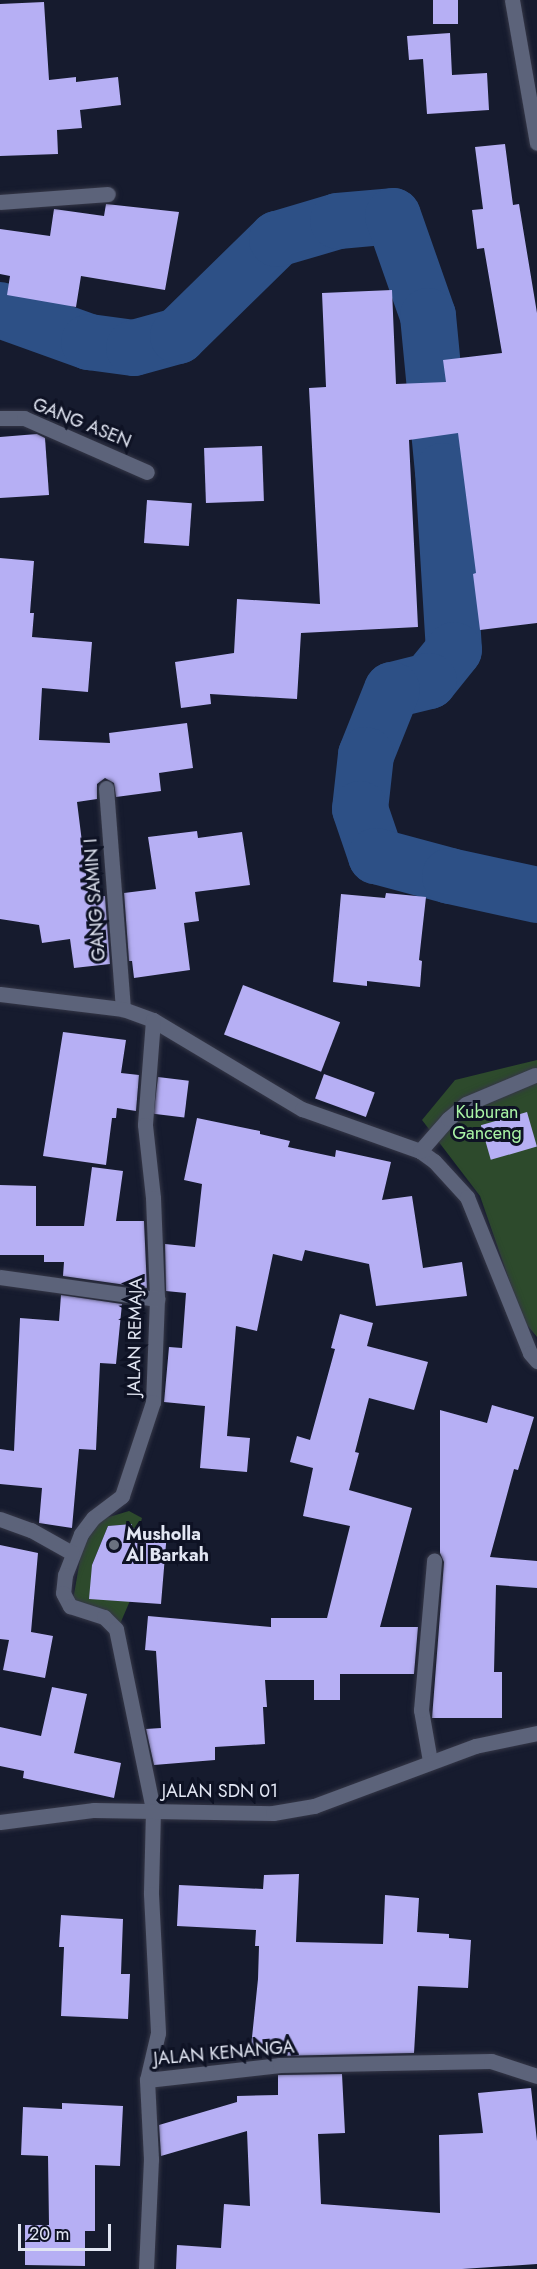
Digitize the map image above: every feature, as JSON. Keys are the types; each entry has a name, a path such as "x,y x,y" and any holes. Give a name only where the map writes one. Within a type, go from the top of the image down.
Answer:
{"street":[{"path":"512,0 537,143"},
{"path":"0,202 108,194"},
{"name":"GANG ASEN","path":"0,418 24,418 147,472"},
{"name":"GANG SAMIN I","path":"106,788 123,1009"},
{"path":"0,994 123,1009 153,1020 302,1108 420,1151 434,1161 466,1197 530,1353 537,1361"},
{"name":"JALAN REMAJA","path":"153,1020 145,1125 153,1198 157,1299 153,1402 122,1496 93,1518 72,1553 63,1593 70,1606 104,1617 116,1629 153,1810"},
{"path":"420,1151 448,1119 466,1104 535,1075"},
{"path":"0,1276 157,1299"},
{"path":"0,1519 31,1530 72,1553"},
{"path":"430,1761 421,1710 434,1561"},
{"name":"JALAN SDN 01","path":"0,1822 94,1810 273,1813 314,1806 475,1746 537,1733"},
{"name":"JALAN KENANGA","path":"153,1810 151,1894 158,2033 147,2080 280,2065 491,2061 537,2076"},
{"path":"146,2269 151,2159 147,2080"}],"green space":[{"name":"Kuburan Ganceng","path":"537,1060 537,1337 523,1320 480,1196 422,1120 455,1080"},
{"path":"129,1511 142,1518 133,1552 132,1596 120,1624 73,1600 83,1542 99,1520","holes":["132,1524 126,1568 92,1565 108,1526"]}],"building":[{"path":"433,0 458,0 458,24 433,24"},
{"path":"44,2 49,80 76,77 76,82 118,77 121,105 80,110 82,128 57,130 58,154 0,156 0,4"},
{"path":"450,33 452,75 487,73 489,110 427,114 423,59 409,60 407,36"},
{"path":"505,144 513,205 519,204 537,313 537,623 480,630 473,574 476,573 458,433 409,440 418,627 301,633 297,699 210,694 211,704 181,708 175,662 234,653 237,599 320,604 309,388 326,387 322,293 392,290 396,384 446,382 443,360 502,353 484,248 477,249 472,210 483,209 475,147"},
{"path":"106,204 179,212 165,290 81,276 76,307 7,295 10,276 0,274 0,229 50,236 54,209 104,216"},
{"path":"37,434 45,438 49,495 0,498 0,437"},
{"path":"262,446 264,501 206,503 204,448"},
{"path":"147,500 192,503 189,546 144,543"},
{"path":"0,558 34,561 30,613 34,613 32,637 92,642 88,692 42,688 39,740 110,743 109,733 187,723 193,768 159,773 161,791 116,797 114,783 105,778 97,784 97,799 77,802 89,898 105,896 110,964 74,968 70,939 42,943 39,925 0,919"},
{"path":"197,831 198,838 242,832 250,885 195,892 199,921 184,923 190,970 134,978 132,961 129,961 124,893 156,889 148,837"},
{"path":"386,893 426,897 419,960 422,961 420,987 367,981 367,986 333,982 341,894 385,898"},
{"path":"243,985 340,1022 321,1072 224,1034"},
{"path":"63,1032 126,1040 121,1073 139,1075 136,1111 117,1108 116,1118 112,1118 106,1165 43,1156"},
{"path":"324,1074 375,1092 366,1117 315,1098"},
{"path":"158,1077 189,1081 184,1118 153,1114"},
{"path":"527,1112 537,1147 491,1160 481,1125"},
{"path":"197,1118 260,1131 260,1134 290,1141 288,1147 335,1157 336,1150 391,1162 382,1200 412,1196 423,1268 462,1262 467,1296 376,1306 369,1264 305,1250 302,1261 273,1254 257,1331 236,1326 227,1436 250,1438 247,1472 200,1468 205,1406 164,1402 169,1347 182,1348 186,1293 166,1291 165,1244 195,1247 202,1184 184,1180"},
{"path":"92,1167 123,1171 116,1221 144,1221 147,1288 63,1276 64,1262 44,1262 44,1255 0,1255 0,1185 36,1186 36,1226 84,1226"},
{"path":"61,1295 122,1304 116,1364 100,1363 96,1450 79,1449 72,1528 39,1523 42,1488 0,1484 0,1449 14,1451 20,1318 59,1321"},
{"path":"340,1314 373,1323 367,1346 428,1362 414,1410 369,1398 355,1452 359,1453 349,1490 412,1508 380,1627 418,1627 414,1674 340,1674 340,1700 314,1700 314,1680 265,1680 267,1707 263,1707 265,1744 215,1747 215,1760 154,1765 146,1729 161,1728 156,1651 145,1650 148,1616 271,1627 271,1618 327,1618 350,1526 303,1516 313,1468 290,1462 297,1436 310,1440 335,1349 331,1348"},
{"path":"492,1405 534,1417 518,1470 514,1469 490,1557 537,1561 537,1588 496,1585 494,1672 502,1672 502,1718 432,1718 444,1562 440,1553 440,1410 487,1423"},
{"path":"132,1524 131,1528 167,1532 161,1604 89,1599 92,1565 108,1526"},
{"path":"0,1545 38,1553 31,1632 53,1636 45,1678 3,1670 9,1640 0,1639"},
{"path":"52,1687 87,1694 74,1753 121,1763 114,1798 23,1778 24,1771 0,1766 0,1727 41,1736"},
{"path":"299,1874 296,1942 383,1944 385,1895 419,1898 417,1932 449,1934 449,1938 471,1940 468,1988 418,1986 414,2053 277,2056 277,2050 251,2047 258,1979 259,1946 255,1946 256,1930 177,1926 179,1885 263,1889 264,1875"},
{"path":"61,1915 123,1919 121,1974 130,1974 128,2019 61,2016 64,1947 59,1947"},
{"path":"342,2074 345,2133 318,2134 321,2204 440,2213 439,2135 483,2133 478,2093 531,2088 537,2141 537,2264 462,2269 176,2269 177,2245 221,2248 224,2204 250,2206 247,2131 161,2156 159,2125 237,2102 237,2096 278,2095 278,2075"},
{"path":"62,2103 123,2106 120,2166 95,2165 95,2231 85,2231 85,2266 25,2265 25,2225 49,2225 48,2156 21,2155 23,2107 62,2109"}],"waterway":[{"path":"0,310 89,342 134,348 178,336 277,239 338,221 393,216 428,316 443,471 454,650 429,681 392,690 366,755 360,809 376,856 450,876 537,895"}],"place":[{"name":"Musholla Al Barkah","path":"114,1545"}]}
